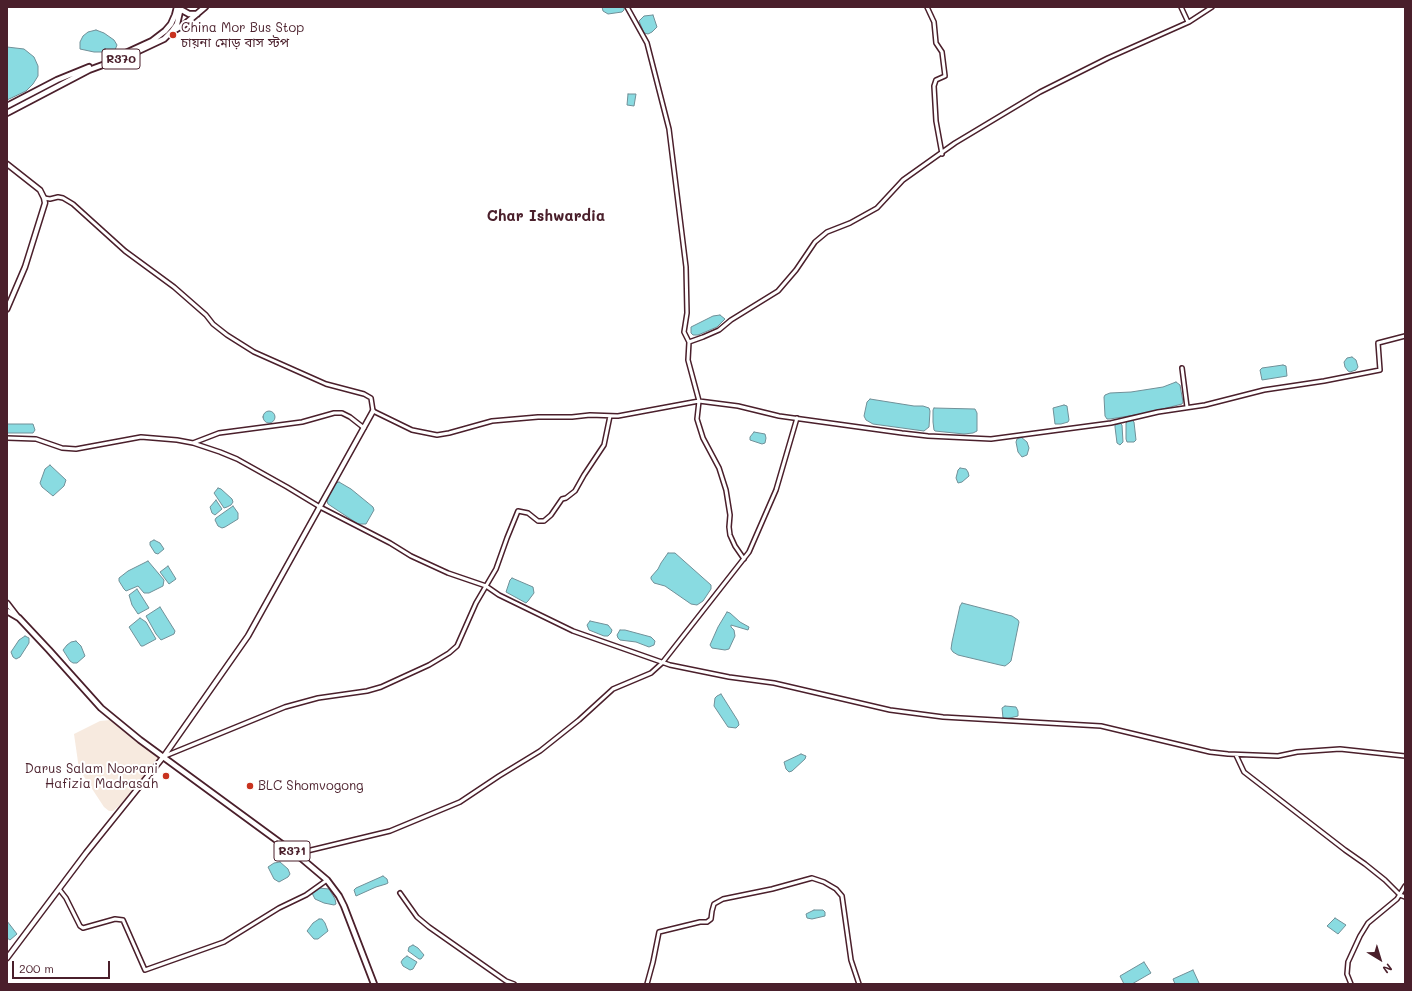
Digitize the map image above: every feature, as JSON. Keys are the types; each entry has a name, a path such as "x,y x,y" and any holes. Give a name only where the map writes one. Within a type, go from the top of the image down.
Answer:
{"main road":[{"path":"172,31 185,24 205,7"},
{"path":"179,8 189,14 197,14"},
{"name":"R370","path":"7,113 88,70 148,47 164,39 177,24 179,8"},
{"name":"R370","path":"7,106 41,87 115,58 152,41 165,31 171,24 179,8"},
{"name":"R371","path":"7,611 19,618 101,708 140,740 164,756 301,858 327,880 339,896 344,906 374,984"}],"street":[{"path":"627,7 647,42 669,129 686,267 687,313 684,332 689,342 688,360 699,401 697,419 703,438 719,468 729,501 730,535 744,559"},
{"path":"927,7 934,22 936,43 942,52 945,76 936,80 934,86 936,121 942,154"},
{"path":"1182,7 1188,22"},
{"path":"689,342 719,330 731,320 778,291 796,270 815,242 827,232 850,223 877,208 903,180 942,154 955,143 1040,92 1108,58 1199,17 1212,7"},
{"path":"7,164 34,184 40,190 44,198 44,209 25,267 7,309"},
{"path":"7,958 86,853 164,756 248,636 373,411 371,398 364,394 326,384 254,352 227,335 174,287 125,250 73,204 64,198 44,198"},
{"path":"373,411 412,430 436,435 492,422 538,417 572,417 590,415 618,416 699,401 738,406 779,416 928,436 991,438 1111,423 1158,412 1204,405 1264,390 1324,381 1380,370 1378,343 1405,336"},
{"path":"1182,368 1187,407"},
{"path":"193,443 219,433 302,422 334,412 342,413 350,417 364,428"},
{"path":"164,756 285,707 318,698 367,691 381,687 429,665 450,653 457,646 476,603 496,569 518,512 528,513 538,521 544,521 552,515 562,499 566,498 575,491 604,445 610,416"},
{"path":"301,858 307,851 390,831 460,802 540,751 579,720 613,689 651,673 662,663 749,552 776,490 797,418"},
{"path":"7,438 36,439 67,449 76,449 141,437 193,443 220,452 237,459 287,487 320,508 390,543 411,556 455,576 486,586 499,596 573,631 662,663 729,677 774,683 890,710 943,718 1101,726 1210,752 1236,755 1278,756 1297,752 1340,749 1405,756"},
{"path":"7,603 19,618"},
{"path":"1236,755 1244,772 1365,864 1400,895 1405,897"},
{"path":"647,984 659,932 700,922 707,922 711,918 714,904 723,899 772,889 812,878 824,882 836,889 842,896 851,960 859,984"},
{"path":"59,888 66,898 80,926 83,928 114,919 123,920 145,970 224,942 279,908 306,895 327,880"},
{"path":"1351,984 1347,974 1348,962 1360,936 1368,924 1397,899 1405,886"},
{"path":"400,894 417,917 429,927 506,981 514,984"}],"shaded area":[{"path":"110,720 160,758 128,798 113,811 109,811 104,807 79,769 74,734 100,721"}],"water":[{"path":"602,7 624,7 624,10 622,12 608,14 603,11"},
{"path":"653,15 657,27 648,34 644,33 639,21 644,16"},
{"path":"96,30 104,33 114,40 117,45 115,50 94,52 80,49 80,42 83,36 88,32"},
{"path":"7,47 24,49 34,57 38,66 38,76 26,91 7,100"},
{"path":"628,94 636,94 634,106 627,105"},
{"path":"720,315 725,319 717,327 698,335 693,335 691,333 691,327 713,316"},
{"path":"1352,357 1356,360 1358,367 1356,370 1350,372 1345,367 1344,362 1347,358"},
{"path":"1283,365 1286,366 1287,376 1262,380 1260,370 1262,368"},
{"path":"1176,382 1180,385 1183,402 1182,404 1147,413 1110,419 1107,419 1105,416 1105,395 1110,393 1131,392 1163,387"},
{"path":"870,399 929,408 929,427 924,431 873,424 866,420 864,416 867,402"},
{"path":"1064,405 1067,406 1069,420 1068,422 1061,424 1055,424 1053,408"},
{"path":"934,408 975,409 977,413 977,431 964,434 935,431 933,422"},
{"path":"269,411 273,413 275,417 273,421 269,423 265,421 263,417 265,413"},
{"path":"1132,420 1134,422 1136,440 1134,442 1127,442 1126,423"},
{"path":"1120,423 1122,425 1123,442 1120,445 1117,443 1115,425"},
{"path":"7,424 33,424 35,430 33,433 7,433"},
{"path":"754,432 765,434 765,443 762,444 750,440 750,437"},
{"path":"1021,437 1027,442 1029,448 1027,455 1022,457 1018,452 1016,442 1017,439"},
{"path":"50,465 66,480 64,486 53,496 42,487 40,483 45,469"},
{"path":"960,468 966,469 969,476 962,482 958,483 956,478"},
{"path":"339,482 351,489 373,507 374,510 366,524 358,524 328,504 327,501 330,492 336,483"},
{"path":"218,488 232,499 233,502 231,505 224,508 214,493"},
{"path":"216,500 222,509 215,515 212,513 210,507"},
{"path":"233,506 238,513 238,519 225,527 222,528 218,526 215,520 216,518"},
{"path":"154,540 160,543 164,549 158,554 155,553 150,545 150,542"},
{"path":"668,553 675,553 711,585 711,589 703,601 697,605 691,604 665,586 654,583 651,579"},
{"path":"148,561 164,580 163,586 149,593 144,593 138,586 126,591 119,581 119,578 128,571"},
{"path":"168,566 176,579 169,584 160,572"},
{"path":"512,578 533,587 534,593 526,603 506,592"},
{"path":"137,589 149,608 138,614 132,605 129,595"},
{"path":"962,603 1012,616 1018,620 1019,622 1011,661 1005,666 958,655 953,652 951,649 952,642"},
{"path":"160,607 175,631 174,634 161,640 146,616"},
{"path":"727,612 749,627 748,630 731,625 735,636 729,649 725,650 712,648 710,645"},
{"path":"140,618 146,622 156,639 143,646 141,646 129,627"},
{"path":"590,621 608,625 612,630 611,633 608,636 604,636 589,630 587,625"},
{"path":"620,630 651,637 655,641 654,645 649,647 636,642 620,640 617,635"},
{"path":"25,636 29,638 29,643 20,657 16,659 13,657 11,652 19,640"},
{"path":"76,641 81,646 85,656 77,663 73,663 63,650 71,642"},
{"path":"721,694 738,721 739,725 736,728 728,727 714,706 715,698"},
{"path":"1005,706 1016,707 1018,716 1006,719 1003,718 1002,708"},
{"path":"801,754 806,756 805,759 789,772 786,769 784,762"},
{"path":"280,862 288,869 290,874 288,877 279,882 274,879 268,867 274,863"},
{"path":"383,876 387,879 388,883 356,896 354,890 356,888"},
{"path":"319,888 329,889 335,899 336,904 324,903 315,899 312,893"},
{"path":"814,910 823,910 825,912 825,916 812,919 807,918 806,914"},
{"path":"1335,918 1346,925 1338,934 1327,926"},
{"path":"319,919 322,919 325,923 328,931 318,939 314,939 307,931 313,923"},
{"path":"7,921 17,934 10,940 7,938"},
{"path":"413,945 424,955 421,959 408,951 409,947"},
{"path":"407,956 417,962 413,969 410,970 403,966 401,962"},
{"path":"1144,962 1151,973 1132,984 1124,984 1120,976"},
{"path":"1193,970 1199,983 1175,984 1173,979"}],"place":[{"name":"China Mor Bus Stop চায়না মোড় বাস স্টপ","path":"173,35"},
{"name":"Darus Salam Noorani Hafizia Madrasah","path":"166,776"},
{"name":"BLC Shomvogong","path":"250,786"}],"district":[{"name":"Char Ishwardia","path":"546,216"}]}
